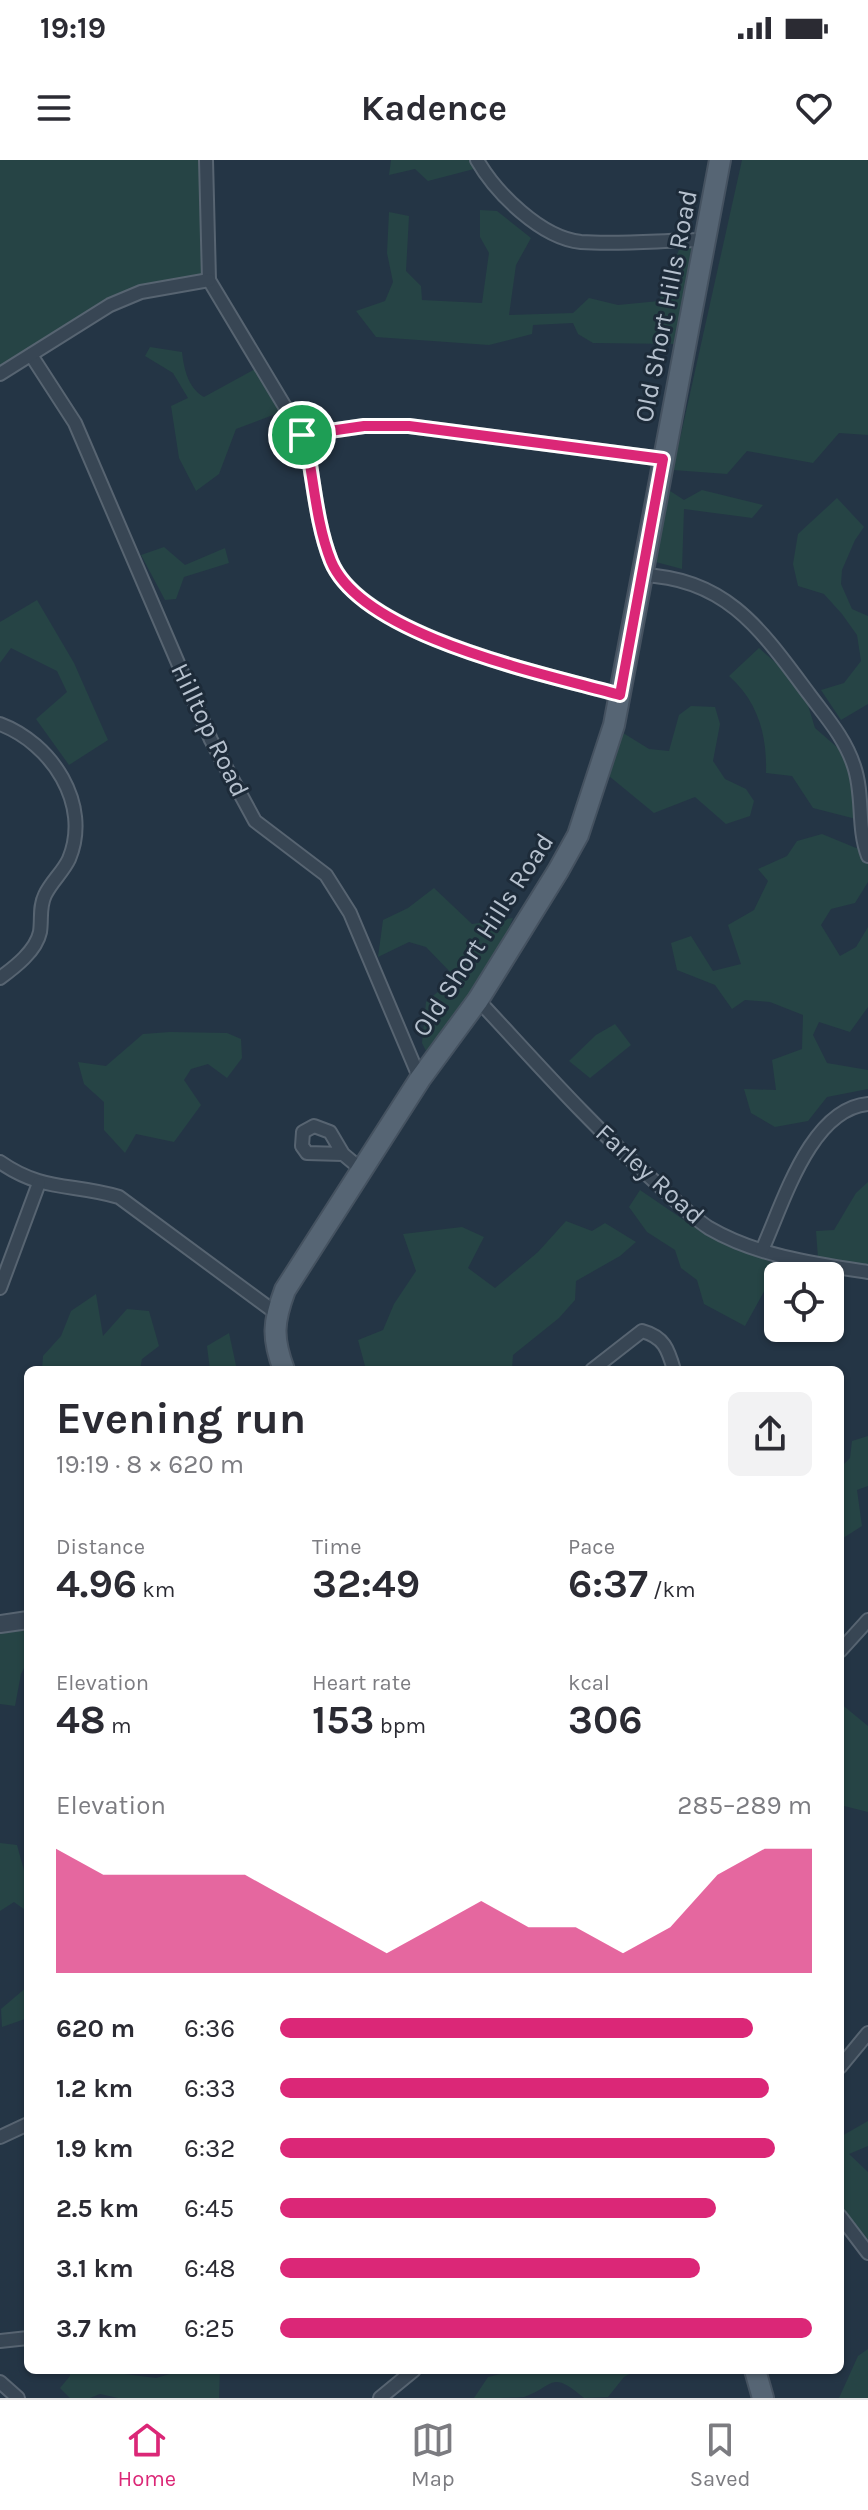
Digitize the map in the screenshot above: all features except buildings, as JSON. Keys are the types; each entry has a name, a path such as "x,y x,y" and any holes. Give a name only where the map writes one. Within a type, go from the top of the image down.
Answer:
{"main road":[{"name":"Old Short Hills Road","path":"283,1366 274,1337 276,1313 285,1290 420,1079 478,1000 578,835 605,758 620,695 720,160"},
{"path":"756,2374 763,2398"}],"street":[{"path":"206,160 209,280 302,435 332,564 349,587 367,605 444,643 620,695"},
{"path":"477,160 491,182 516,208 545,228 570,239 579,242 705,240"},
{"path":"0,374 110,305 141,292 209,280"},
{"name":"Hilltop Road","path":"31,355 75,423 211,740 233,781 255,821 326,875 350,913 420,1079"},
{"path":"302,435 364,426 409,426 663,459"},
{"path":"642,575 672,578 704,588 733,605 766,637 840,734 859,784 868,856"},
{"path":"0,724 32,741 55,765 69,795 74,829 70,857 41,906 40,932 36,943 12,970 0,978"},
{"name":"Farley Road","path":"478,1000 597,1127 709,1227 762,1250 812,1264 868,1272"},
{"path":"762,1250 810,1144 829,1122 845,1110 868,1104"},
{"path":"343,1154 362,1170"},
{"path":"0,1162 39,1183 95,1190 119,1197 276,1313"},
{"path":"0,1288 39,1183"},
{"path":"597,1366 642,1331 656,1334 668,1350 673,1366"},
{"path":"844,1647 868,1620"},
{"path":"0,1624 24,1621"},
{"path":"844,2062 868,2033"},
{"path":"0,2137 24,2126"},
{"path":"844,2221 868,2253"},
{"path":"0,2341 24,2338"},
{"path":"380,2398 409,2374"},
{"path":"0,2382 18,2398"}],"green space":[{"path":"0,160 208,160 204,285 126,303 0,373"},
{"path":"391,160 470,160 474,169 428,181 415,169 389,175"},
{"path":"742,160 868,160 868,435 839,433 813,463 747,451 727,474 673,470"},
{"path":"480,210 497,211 531,238 516,265 509,315 573,313 589,298 618,305 659,301 680,247 700,245 677,344 593,343 578,334 573,323 533,325 532,334 489,345 376,337 356,311 385,301 393,282 387,253 389,212 409,216 406,271 421,286 422,300 482,303 489,253 480,237"},
{"path":"150,347 182,352 191,383 204,397 257,368 281,412 236,429 219,474 196,491 179,458 171,406 188,398 173,373 145,356"},
{"path":"664,487 684,500 702,490 763,505 752,518 684,509 682,569 652,561"},
{"path":"837,498 864,527 842,570 841,584 852,609 868,616 868,704 841,720 821,690 844,683 861,661 857,635 824,594 798,586 793,564 798,534"},
{"path":"164,547 185,565 225,548 229,563 184,577 176,599 165,600 141,555"},
{"path":"37,600 74,663 108,740 69,765 36,719 67,692 57,671 11,648 0,663 0,622"},
{"path":"759,648 783,669 807,702 815,728 838,748 855,782 856,819 813,808 792,776 766,773 765,745 759,720 747,697 729,676"},
{"path":"691,706 715,707 720,724 713,761 725,779 746,789 754,801 750,816 726,824 695,797 654,813 609,776 620,731 649,749 669,751 679,715"},
{"path":"822,834 856,848 868,843 868,882 855,903 831,909 821,925 840,956 856,947 868,927 868,1007 850,1032 819,1022 813,1035 827,1063 868,1070 868,1089 827,1097 808,1121 775,1127 751,1113 744,1089 776,1090 772,1060 802,1049 803,1015 770,1002 745,1000 732,1009 715,985 677,970 671,943 691,936 713,971 741,964 728,925 754,910 768,881 758,869 787,856 797,841"},
{"path":"434,888 472,924 513,918 493,964 426,1051 422,1043 426,1002 455,977 426,947 409,942 378,957 383,920 408,908"},
{"path":"615,1024 631,1045 590,1078 569,1061 596,1035"},
{"path":"227,1033 241,1039 242,1058 227,1078 208,1064 191,1069 184,1080 201,1105 174,1142 136,1134 125,1153 104,1130 104,1102 84,1084 78,1062 106,1066 143,1034"},
{"path":"868,1182 868,1267 818,1258 816,1231 834,1230 856,1193"},
{"path":"640,1190 706,1235 770,1262 764,1262 764,1291 745,1326 704,1304 697,1280 681,1268 675,1250 647,1232 629,1207"},
{"path":"566,1221 592,1231 605,1223 636,1242 620,1256 576,1281 575,1300 559,1318 513,1355 512,1366 365,1366 358,1340 383,1330 394,1304 416,1271 403,1234 462,1227 484,1237 468,1268 495,1288 538,1252"},
{"path":"96,1294 103,1336 127,1309 149,1311 159,1346 142,1359 141,1366 42,1366 43,1356 61,1336 71,1311"},
{"path":"229,1333 236,1366 210,1366 207,1346"},
{"path":"868,1436 868,1486 857,1490 862,1526 844,1537 844,1464 850,1458 852,1441"},
{"path":"24,1629 24,1668 15,1706 0,1704 0,1630"},
{"path":"844,1706 868,1726 868,1812 844,1806"},
{"path":"0,1843 17,1845 24,1870 24,1909 14,1902 0,1911"},
{"path":"24,1989 24,2019 2,2027 1,2009"},
{"path":"868,2121 868,2146 849,2154 868,2172 868,2243 844,2210 844,2135"},
{"path":"868,2349 868,2398 839,2398 858,2356"},
{"path":"125,2374 156,2378 170,2374 220,2374 219,2398 118,2398 100,2394 90,2398 70,2398 60,2388 70,2376"},
{"path":"500,2374 630,2374 608,2397 584,2398 565,2384 553,2382 524,2397 474,2398 488,2377"}],"route":[{"path":"364,426 409,426 663,459 620,695 444,643 367,605 332,564 302,435 364,426"}]}
